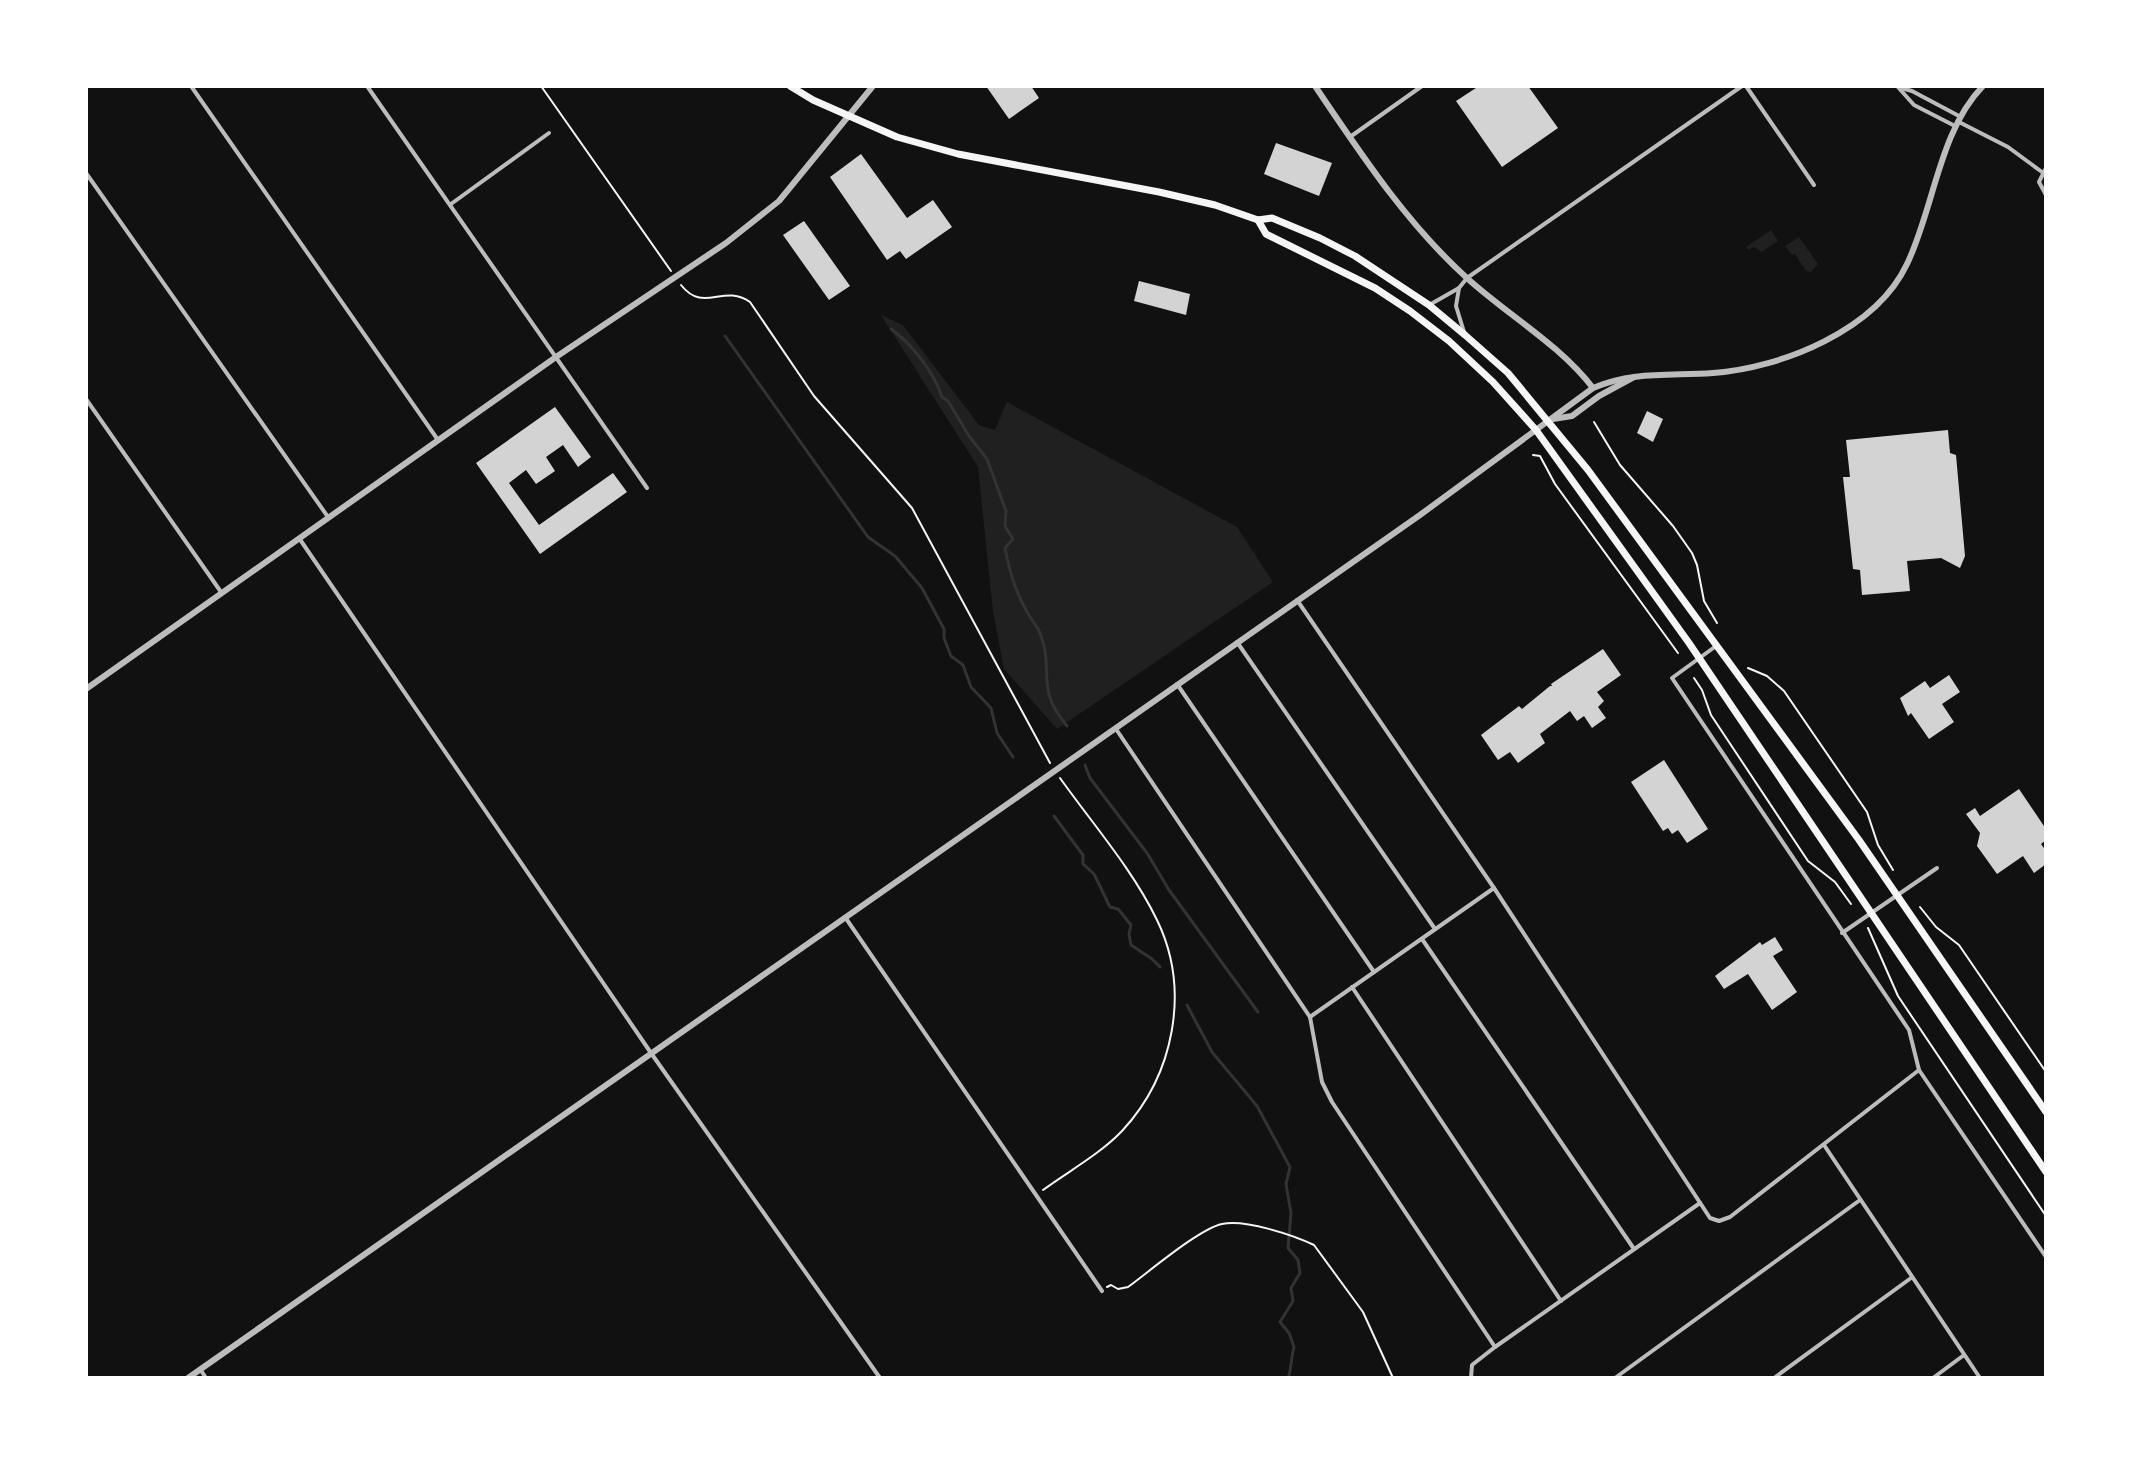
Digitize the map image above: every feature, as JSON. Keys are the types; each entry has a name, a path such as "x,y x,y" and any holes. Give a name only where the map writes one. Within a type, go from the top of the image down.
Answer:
{"main road":[{"path":"790,86 897,137 958,154 1159,192 1215,205 1258,220 1272,218 1355,256 1429,305 1508,373 1549,420 1897,895 2046,1112"},
{"path":"1258,220 1266,234 1375,288 1410,311 1449,341 1493,382 1536,430 1699,658 2046,1172"}],"street":[{"path":"191,86 438,440"},
{"path":"367,86 647,488"},
{"path":"86,689 556,357 676,278 779,201 873,86"},
{"path":"1315,86 1405,212 1467,278 1554,347 1593,388"},
{"path":"1350,137 1422,86"},
{"path":"1429,305 1459,288 1467,278 1744,86 1814,185"},
{"path":"1898,86 1912,91 1957,121"},
{"path":"1898,86 1914,105 1957,121 2044,170 2039,182 2046,195"},
{"path":"188,1378 1297,600 1593,388 1637,374 1715,373 1756,367 1799,353 1857,323 1877,307 1905,268 1918,240 1957,121 1983,86"},
{"path":"450,205 549,133"},
{"path":"86,173 328,517"},
{"path":"1459,288 1456,306 1465,335"},
{"path":"1549,420 1572,416 1637,374"},
{"path":"86,399 221,592"},
{"path":"299,538 651,1053 880,1378"},
{"path":"1297,600 1494,888 1710,1218 1719,1221 1730,1217 1919,1070"},
{"path":"1237,642 1435,929"},
{"path":"1716,646 1672,678 1909,1030 1919,1070 2046,1257"},
{"path":"1177,684 1374,972"},
{"path":"1115,728 1310,1017 1322,1082 1332,1102 1495,1347"},
{"path":"1842,933 1937,868"},
{"path":"1310,1017 1494,888"},
{"path":"845,917 1102,1291"},
{"path":"1422,939 1634,1249"},
{"path":"1352,987 1561,1301"},
{"path":"1824,1145 1980,1378"},
{"path":"1615,1378 1860,1200"},
{"path":"1471,1378 1472,1365 1495,1347 1700,1203"},
{"path":"1774,1378 1912,1277"},
{"path":"1933,1378 1964,1355"},
{"path":"200,1369 206,1378"}],"path":[{"path":"541,86 672,272"},
{"path":"680,284 688,294 699,299 728,294 741,296 750,302 814,396 912,508 1045,756"},
{"path":"1594,422 1620,465 1692,553 1704,601 1717,623"},
{"path":"1533,455 1540,456 1555,484 1678,653"},
{"path":"1748,668 1767,676 1784,691 1867,812 1878,845 1893,870"},
{"path":"1694,678 1711,715 1808,861 1835,882 1851,904"},
{"path":"1036,1195 1107,1144 1141,1107 1158,1077 1170,1046 1174,1010 1168,948 1158,921 1061,779"},
{"path":"1920,907 1936,927 1959,945 2046,1072"},
{"path":"1868,928 1898,996 2046,1216"},
{"path":"1102,1291 1111,1285 1118,1289 1128,1287 1203,1233 1222,1224 1241,1224 1303,1240 1314,1245 1363,1312 1393,1378"}],"shaded area":[{"path":"1771,230 1778,241 1762,252 1754,247 1748,250 1746,247"},
{"path":"1799,237 1818,264 1811,272 1806,271 1795,254 1792,255 1785,246"},
{"path":"881,315 903,325 979,425 995,430 1007,402 1237,527 1273,582 1057,729 1004,669 993,612 978,467"}],"building":[{"path":"986,86 1031,86 1039,98 1009,119"},
{"path":"1479,86 1528,86 1558,128 1502,167 1456,101"},
{"path":"1276,143 1332,163 1319,196 1264,174"},
{"path":"861,154 907,218 933,200 952,227 906,259 900,251 887,260 830,177"},
{"path":"804,221 850,286 829,300 783,235"},
{"path":"1139,281 1190,294 1186,315 1134,301"},
{"path":"555,407 591,457 578,467 563,445 546,457 555,471 536,484 526,470 509,483 539,525 613,473 627,492 540,554 476,463"},
{"path":"1647,411 1663,419 1653,442 1637,433"},
{"path":"1948,430 1950,453 1956,455 1965,556 1960,568 1941,558 1907,561 1910,591 1862,595 1860,570 1853,569 1843,477 1850,477 1846,440"},
{"path":"1603,649 1621,675 1597,692 1604,701 1598,707 1606,718 1592,728 1584,716 1577,721 1570,711 1540,734 1545,743 1518,763 1510,752 1498,760 1481,735"},
{"path":"1949,675 1960,692 1942,704 1954,722 1929,739 1911,713 1908,716 1900,698 1925,681 1930,688"},
{"path":"1664,760 1708,829 1687,843 1678,830 1672,834 1668,828 1663,831 1631,782"},
{"path":"2019,789 2046,829 2046,840 2041,844 2046,851 2046,864 2034,873 2023,856 1997,874 1977,846 1980,833 1966,814 1975,808 1980,816"},
{"path":"1775,937 1783,950 1773,956 1797,992 1772,1010 1748,974 1724,989 1715,976 1760,942 1762,945"}],"waterway":[{"path":"891,329 921,359 942,397 948,401 987,459 1006,511 1005,526 1013,539 1005,548 1011,573 1023,605 1040,633 1051,700 1067,726"},
{"path":"725,336 868,537 895,556 922,588 944,629 951,656 963,665 971,687 991,708 997,733 1013,757"},
{"path":"1085,765 1090,778 1147,853 1169,890 1258,1012"},
{"path":"1054,816 1083,855 1083,864 1094,874 1110,907 1118,909 1131,925 1131,945 1160,967"},
{"path":"1187,1005 1212,1052 1257,1106 1290,1167 1286,1184 1291,1213 1288,1248 1298,1260 1300,1273 1291,1288 1293,1301 1280,1322 1289,1333 1294,1347 1288,1378"}]}
